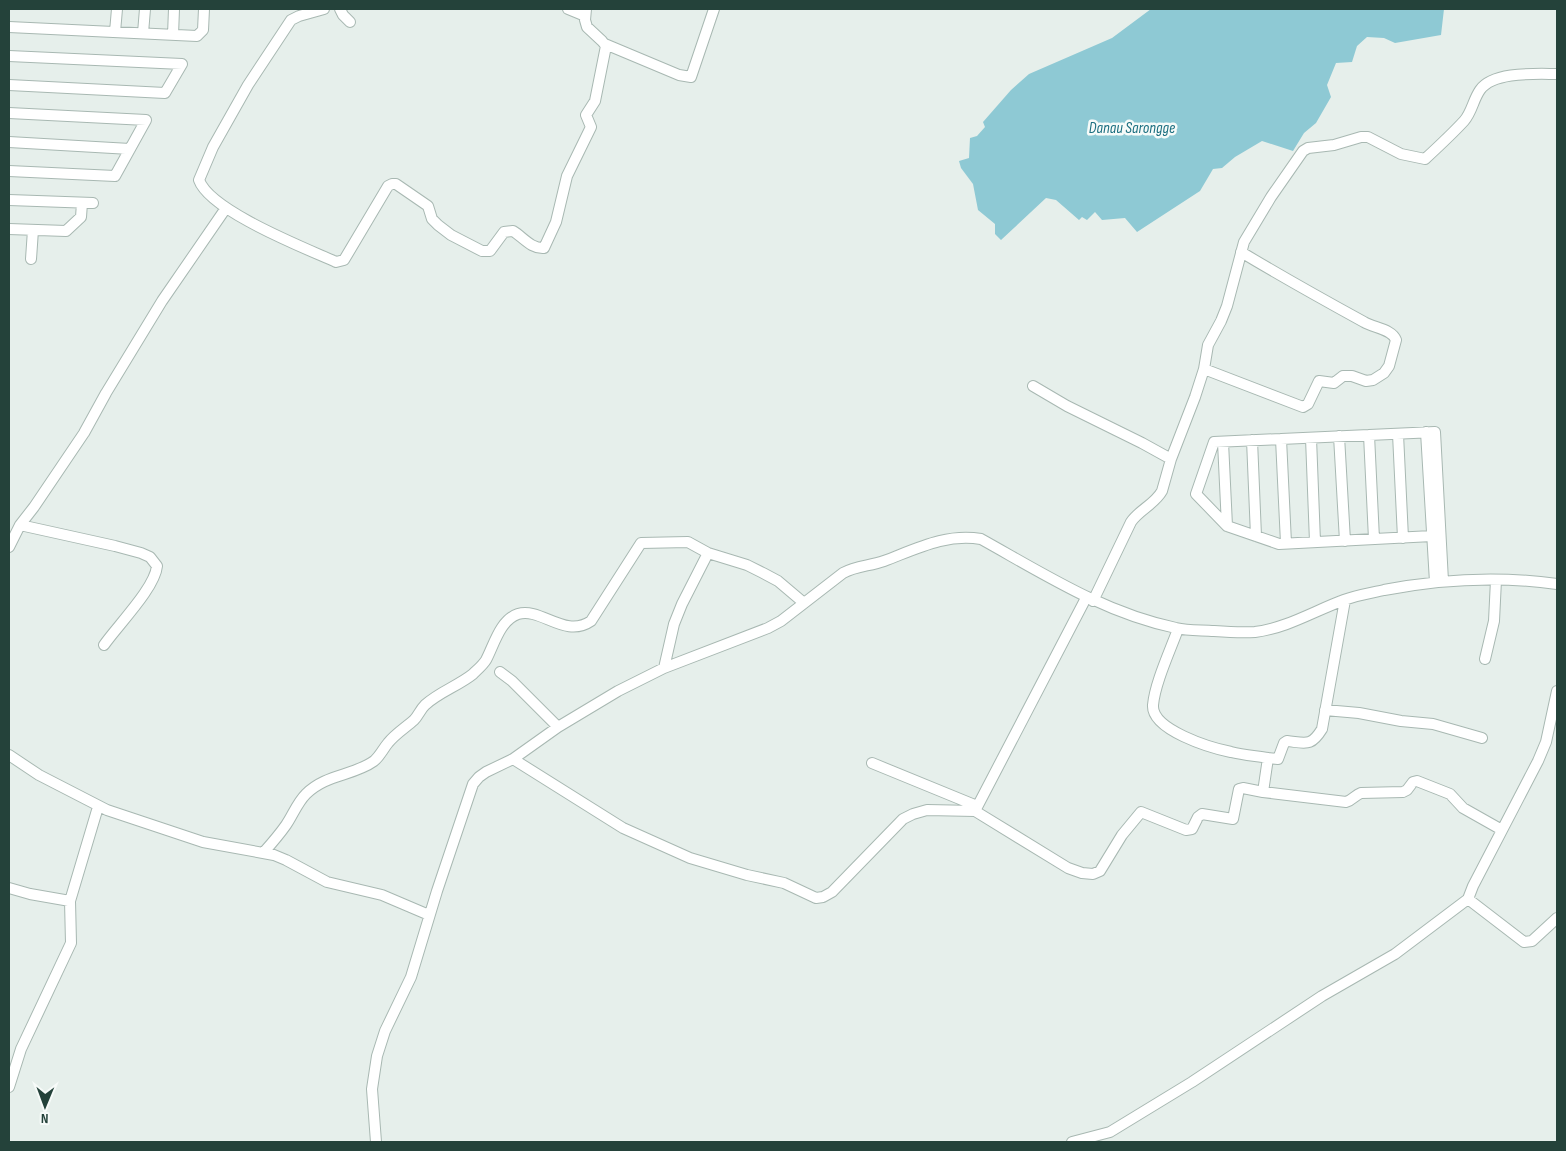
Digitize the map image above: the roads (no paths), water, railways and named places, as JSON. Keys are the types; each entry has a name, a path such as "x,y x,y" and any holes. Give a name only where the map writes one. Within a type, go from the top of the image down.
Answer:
{"street":[{"path":"116,32 117,9"},
{"path":"143,33 145,9"},
{"path":"173,35 174,9"},
{"path":"9,27 197,36 203,30 204,9"},
{"path":"324,9 291,20 263,60 213,147 199,180 205,190 226,208 252,224 336,262 344,260 388,186 392,184 396,184 428,206 432,219 451,235 482,251 490,251 504,232 513,231 528,243 538,248 544,248 556,222 567,176 591,127 586,116 596,101 599,75 606,49 605,44"},
{"path":"340,9 350,22"},
{"path":"568,9 586,13 586,23 589,30 605,44 679,75 691,77 714,9"},
{"path":"9,56 182,64 165,92 9,85"},
{"path":"976,809 1131,522 1162,491 1171,459 1204,369 1208,345 1222,321 1227,306 1244,242 1271,197 1303,151 1308,148 1334,145 1361,137 1368,137 1401,154 1425,159 1464,121 1481,88 1485,85 1509,76 1528,73 1557,74"},
{"path":"9,113 146,120 115,176 9,171"},
{"path":"9,142 130,149"},
{"path":"9,200 93,203"},
{"path":"9,229 66,231 81,217 82,203"},
{"path":"9,546 20,525 71,454 162,302 226,208"},
{"path":"32,259 33,230"},
{"path":"1204,369 1303,407 1308,404 1320,381 1334,382 1343,376 1366,381 1373,380 1384,373 1389,366 1396,340 1392,334 1368,324 1304,290 1240,252"},
{"path":"1033,386 1067,406 1171,459"},
{"path":"1430,432 1214,442 1196,494 1227,526 1279,544 1432,536"},
{"path":"1430,432 1432,536 1439,582"},
{"path":"1430,432 1439,582"},
{"path":"1398,434 1403,538"},
{"path":"1369,435 1374,539"},
{"path":"1340,436 1344,541"},
{"path":"1310,438 1315,542"},
{"path":"1281,439 1286,544"},
{"path":"1252,440 1256,536"},
{"path":"1223,442 1227,526"},
{"path":"20,525 115,546 150,557 157,566 156,573 147,590 104,645"},
{"path":"376,1142 372,1089 377,1056 385,1031 411,977 429,915 472,784 479,776 513,759 558,727 618,691 664,668 768,628 781,621 850,570 882,562 933,542 973,538 981,540 1032,570 1090,599 1134,617 1178,629 1256,632 1279,627 1345,600 1405,586 1439,582 1496,580 1557,584"},
{"path":"264,852 287,824 294,810 307,793 334,776 364,767 376,759 388,743 416,718 424,706 465,679 485,661 501,629 518,614 534,615 562,625 576,627 586,625 591,621 641,543 669,543 683,540 708,553 747,565 763,573 778,582 804,603"},
{"path":"664,668 674,624 708,553"},
{"path":"1485,658 1494,620 1496,580"},
{"path":"1178,629 1156,690 1153,707 1156,716 1161,722 1189,739 1229,752 1278,759 1286,742 1309,744 1314,741 1322,729 1345,600"},
{"path":"500,672 512,681 558,727"},
{"path":"1072,1142 1110,1132 1192,1082 1322,996 1395,954 1468,899 1538,761 1546,742 1555,708 1557,691"},
{"path":"1325,710 1432,724 1482,738"},
{"path":"9,755 39,775 98,807 204,842 264,852 286,860 327,882 382,895 429,915"},
{"path":"1263,792 1268,758"},
{"path":"513,759 623,828 690,858 738,873 784,883 816,898 823,897 832,892 903,820 913,814 928,810 976,809"},
{"path":"872,763 976,809 1068,868 1082,873 1094,874 1100,871 1122,835 1141,812 1181,829 1189,830 1192,829 1198,817 1202,814 1234,818 1238,793 1241,788 1346,802 1362,793 1403,792 1413,782 1417,781 1450,794 1463,808 1502,830"},
{"path":"9,1087 21,1049 71,943 70,901 98,807"},
{"path":"9,888 70,901"},
{"path":"1468,899 1524,942 1532,941 1557,918"}],"water":[{"name":"Danau Sarongge","path":"1151,9 1444,9 1441,35 1395,43 1384,38 1367,37 1357,46 1352,62 1336,63 1327,85 1331,97 1316,123 1304,133 1293,151 1262,141 1235,157 1222,168 1213,169 1200,191 1137,232 1125,218 1102,220 1095,212 1087,220 1082,217 1079,220 1056,200 1046,198 1001,240 995,234 995,224 978,210 973,184 961,168 959,161 969,158 970,138 977,136 985,127 983,122 1011,90 1029,74 1112,38"}]}
